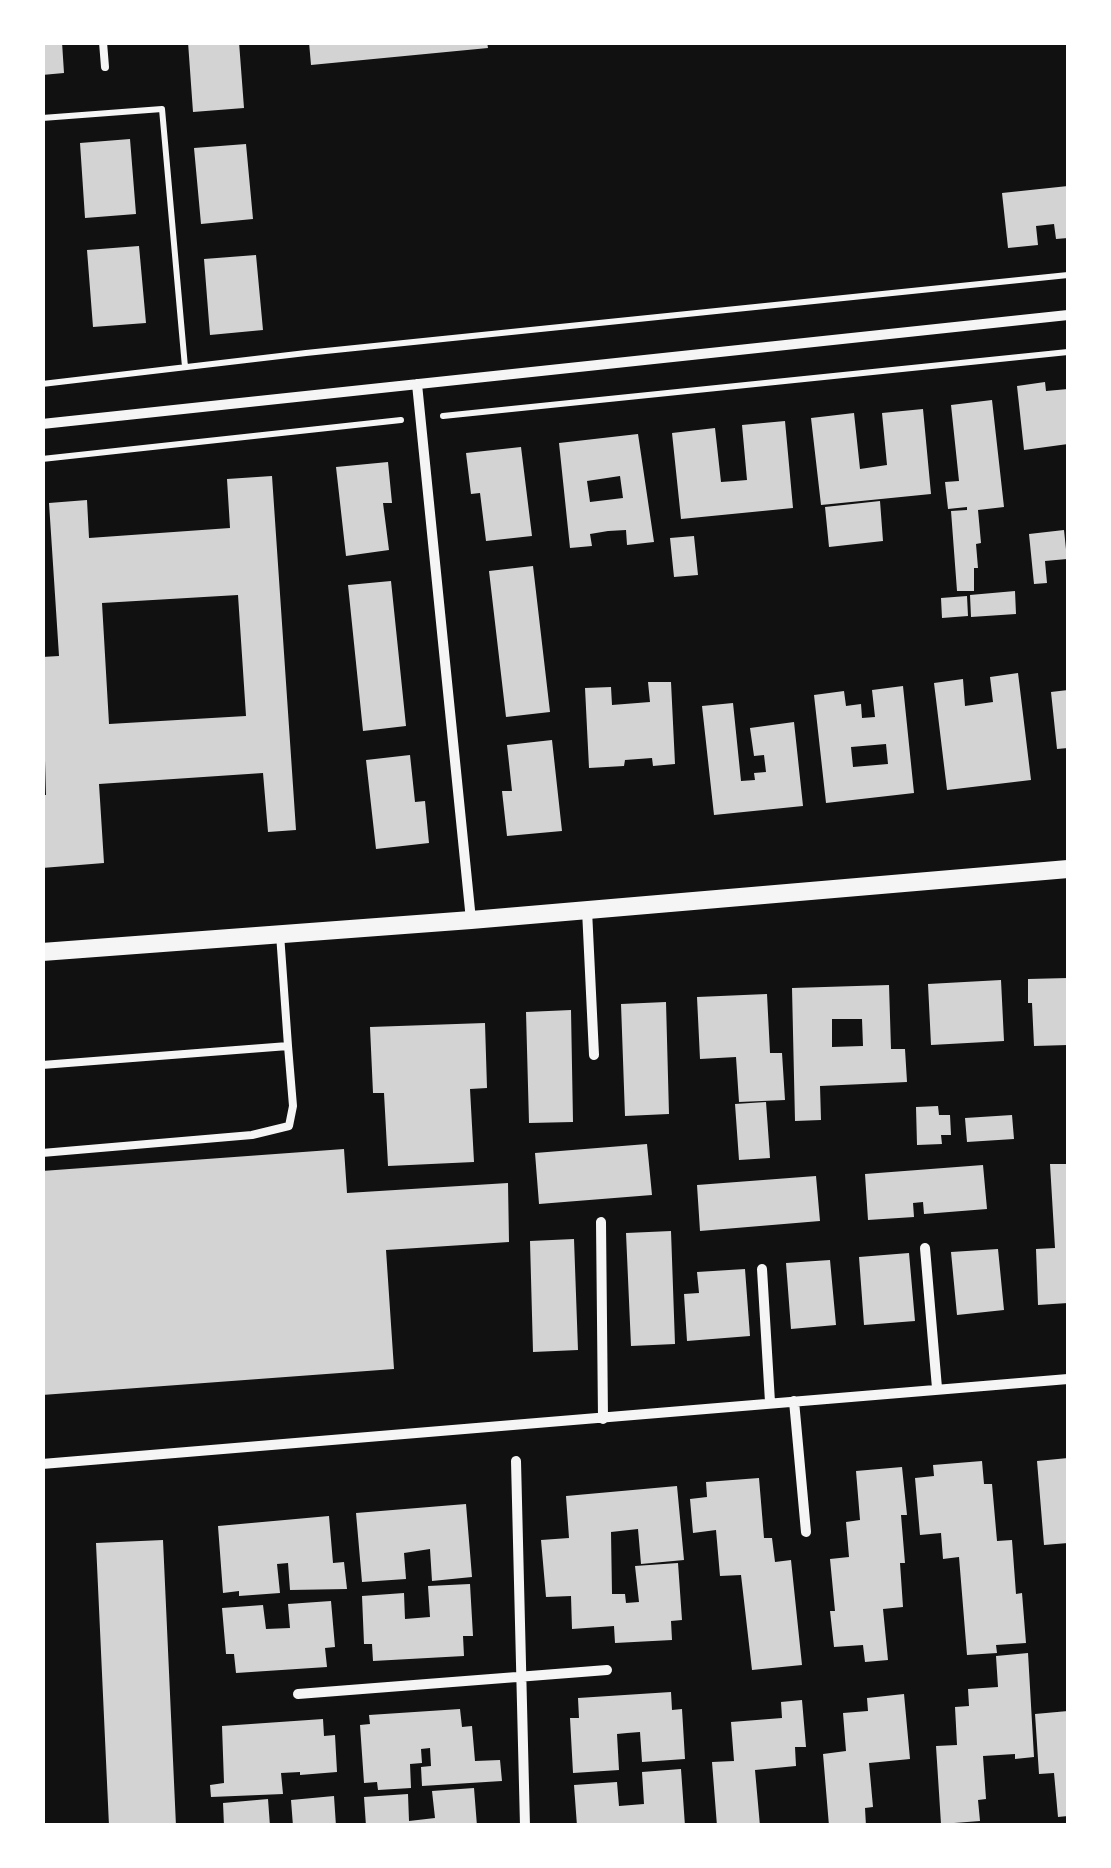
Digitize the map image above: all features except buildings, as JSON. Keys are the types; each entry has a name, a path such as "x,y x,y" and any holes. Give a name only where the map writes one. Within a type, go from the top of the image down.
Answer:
{"street":[{"path":"42,424 1068,315"},
{"path":"417,384 471,920"},
{"path":"42,952 1068,870"},
{"path":"588,910 594,1055"},
{"path":"602,1222 603,1419"},
{"path":"925,1248 937,1388"},
{"path":"762,1268 770,1402"},
{"path":"42,1464 1068,1379"},
{"path":"794,1400 806,1532"},
{"path":"516,1461 525,1826"},
{"path":"298,1694 607,1670"}],"lane":[{"path":"103,42 105,67"},
{"path":"42,1152 252,1134 289,1126 292,1106 280,934"},
{"path":"42,1065 288,1046"}],"path":[{"path":"42,118 162,108 185,368"},
{"path":"42,384 1068,275"},
{"path":"42,459 1068,352"}]}
